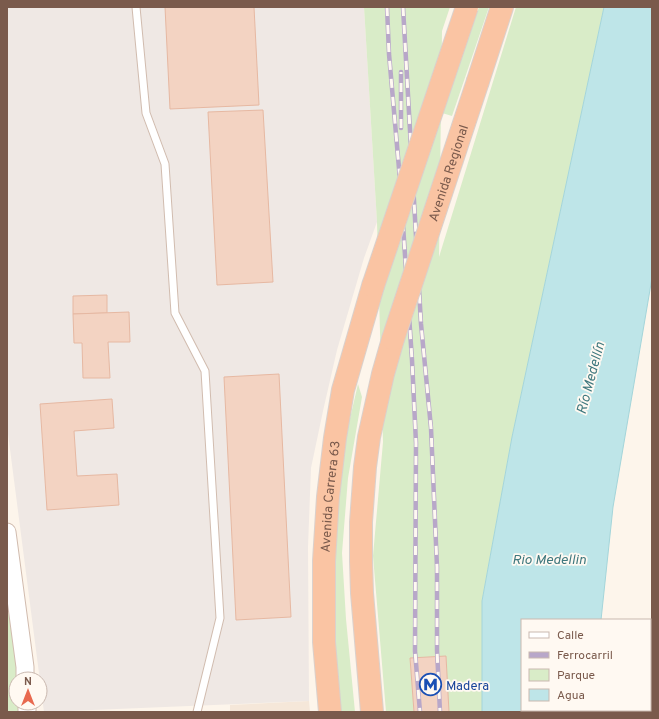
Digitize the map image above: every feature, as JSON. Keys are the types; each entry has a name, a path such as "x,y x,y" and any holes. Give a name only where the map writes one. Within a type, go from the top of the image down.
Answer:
{"highway":[{"name":"Avenida Carrera 63","path":"330,712 324,634 324,561 328,497 335,438 344,390 373,286 467,7"},
{"name":"Avenida Regional","path":"372,712 362,593 361,561 361,522 369,437 383,374 393,339 502,7"}],"street":[{"path":"7,532 25,671"}],"lane":[{"path":"136,7 146,113 165,164 176,313 205,371 220,618 197,712"}],"shaded area":[{"path":"7,7 364,7 377,222 364,258 337,350 311,468 308,547 309,701 44,712 48,711 48,671 39,671 7,426"},
{"path":"309,701 310,712 230,712 230,705"}],"green space":[{"path":"364,7 450,7 442,31 439,257 516,7 604,7 512,437 482,601 482,712 449,712 446,657 410,658 414,712 386,712 373,556 383,442 377,222"},
{"path":"479,7 489,7 452,116 442,113"},
{"path":"358,384 362,397 348,478 342,553 346,619 355,712 339,712 333,632 333,527 348,427"},
{"path":"7,603 18,671 8,671 8,711 18,712 7,712"}],"water":[{"name":"Rio Medellin","path":"604,7 652,7 652,278 613,507 601,619 521,619 521,711 600,712 482,712 482,601 512,437"}],"building":[{"path":"165,7 254,7 259,105 170,109"},
{"path":"263,110 273,282 217,285 208,112"},
{"path":"107,295 107,313 73,314 73,296"},
{"path":"129,312 130,342 108,342 110,378 83,378 82,343 74,343 73,314"},
{"path":"279,374 291,617 236,620 224,377"},
{"path":"112,399 114,428 74,431 77,476 117,474 119,505 47,510 40,404"},
{"name":"Madera","path":"446,656 449,712 414,712 410,658"}],"railway":[{"path":"387,7 389,54 400,180 412,360 416,443 415,651 420,712"},
{"path":"403,7 421,324 431,428 437,567 437,650 440,712"},
{"path":"401,72 401,128"}],"place":[{"name":"Madera","path":"430,685"}],"water label":[{"name":"Río Medellín","path":"590,378"}]}
